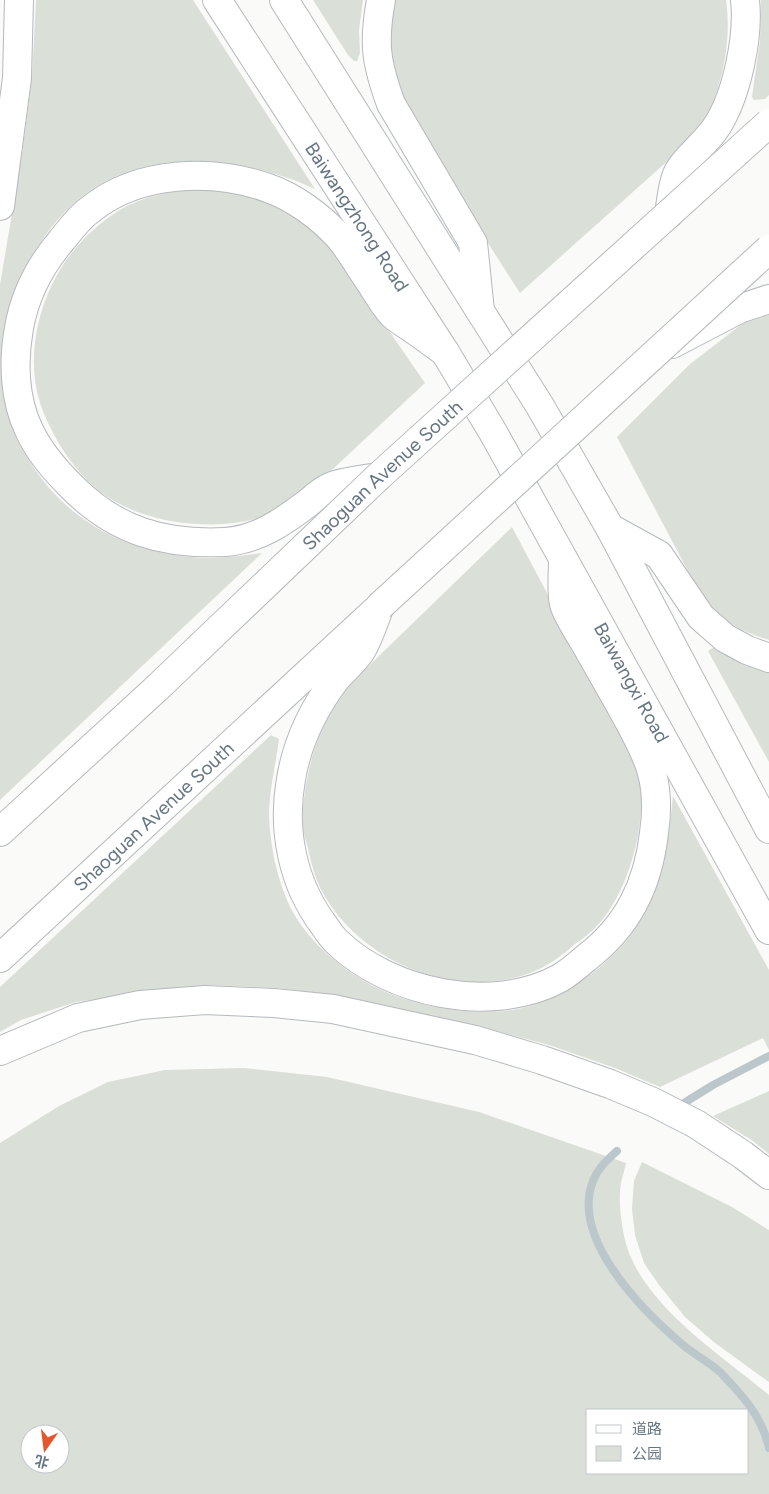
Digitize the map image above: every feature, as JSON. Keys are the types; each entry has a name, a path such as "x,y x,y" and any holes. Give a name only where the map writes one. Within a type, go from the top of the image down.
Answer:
{"main road":[{"path":"0,206 17,78 19,0"},
{"name":"Baiwangzhong Road","path":"218,0 445,352 494,434"},
{"path":"284,0 540,406 610,528 769,829"},
{"path":"381,0 376,50 383,82 391,104 473,244 480,311"},
{"path":"669,214 678,171 717,126 732,94 741,60 745,27 745,0"},
{"name":"Shaoguan Avenue South","path":"0,832 157,688 378,477 769,123"},
{"path":"378,477 329,487 287,519 265,531 245,539 225,542 164,539 132,530 110,517 84,499 43,455 28,428 20,405 16,381 16,361 20,322 36,274 50,254 90,209 108,198 142,183 181,176 242,180 270,188 295,201 319,219 340,238 392,314 445,352"},
{"name":"Shaoguan Avenue South","path":"0,958 769,249"},
{"path":"659,350 739,309 769,298"},
{"name":"Baiwangxi Road","path":"494,434 769,930"},
{"path":"610,528 659,555 701,617 725,638 747,650 769,658"},
{"path":"380,606 361,652 337,677 320,701 307,728 296,759 291,780 288,831 292,860 300,883 314,912 336,941 366,964 402,982 442,994 482,998 528,990 560,978 598,948 624,921 640,893 650,863 657,808 652,772 641,744 564,604 563,560"},
{"path":"0,1051 78,1018 140,1005 205,1000 274,1003 333,1009 475,1040 542,1060 610,1084 653,1102 696,1124 769,1175"}],"green space":[{"path":"36,0 193,0 315,189 289,178 233,164 175,162 147,166 119,175 78,199 52,227 25,269 12,297 7,322 8,397 11,424 21,448 52,491 70,509 90,524 112,536 135,545 159,552 210,558 262,553 0,800 0,285 22,154 32,77"},
{"path":"313,0 363,0 359,30 360,53 357,61 354,61 348,55"},
{"path":"392,0 726,0 728,27 726,54 720,81 711,107 691,140 520,293 424,143 402,100 387,41"},
{"path":"761,0 769,0 769,95 765,99 754,100 752,97 760,40"},
{"path":"183,190 209,190 242,194 266,201 310,227 331,247 425,383 306,492 277,511 243,522 208,524 173,522 128,508 107,497 86,479 62,448 44,413 35,382 35,339 40,317 56,276 68,258 92,231 119,210 146,198"},
{"path":"769,315 769,640 736,627 707,607 617,437 690,364 742,324"},
{"path":"512,527 640,768 640,825 633,858 620,890 603,919 593,930 552,962 537,970 508,979 477,982 446,979 415,970 387,957 361,938 339,916 322,891 315,876 303,829 305,792 313,755 320,734 349,685"},
{"path":"714,647 745,665 769,673 769,762 708,651"},
{"path":"271,735 279,739 269,810 271,843 281,885 292,911 301,925 313,940 340,965 371,985 419,1003 456,1010 493,1012 527,1007 541,1002 581,981 616,952 637,925 654,891 665,853 673,796 769,970 769,1050 763,1038 660,1087 615,1068 549,1045 481,1027 336,995 278,988 206,985 76,1002 21,1020 0,1032 0,987"},
{"path":"244,1068 327,1077 479,1112 626,1163 620,1189 623,1232 629,1253 640,1274 654,1294 690,1331 769,1395 769,1494 0,1494 0,1143 59,1106 108,1082 165,1070"},
{"path":"769,1091 769,1154 753,1141 713,1116"},
{"path":"642,1162 732,1207 769,1230 769,1382 715,1343 685,1317 644,1263 635,1235 632,1209 634,1181"}],"waterway":[{"path":"684,1103 713,1085 769,1056"},
{"path":"617,1151 597,1172 593,1181 589,1203 592,1226 601,1250 631,1294 649,1314 683,1345 720,1372 743,1398 756,1416 766,1436 769,1448"}]}
